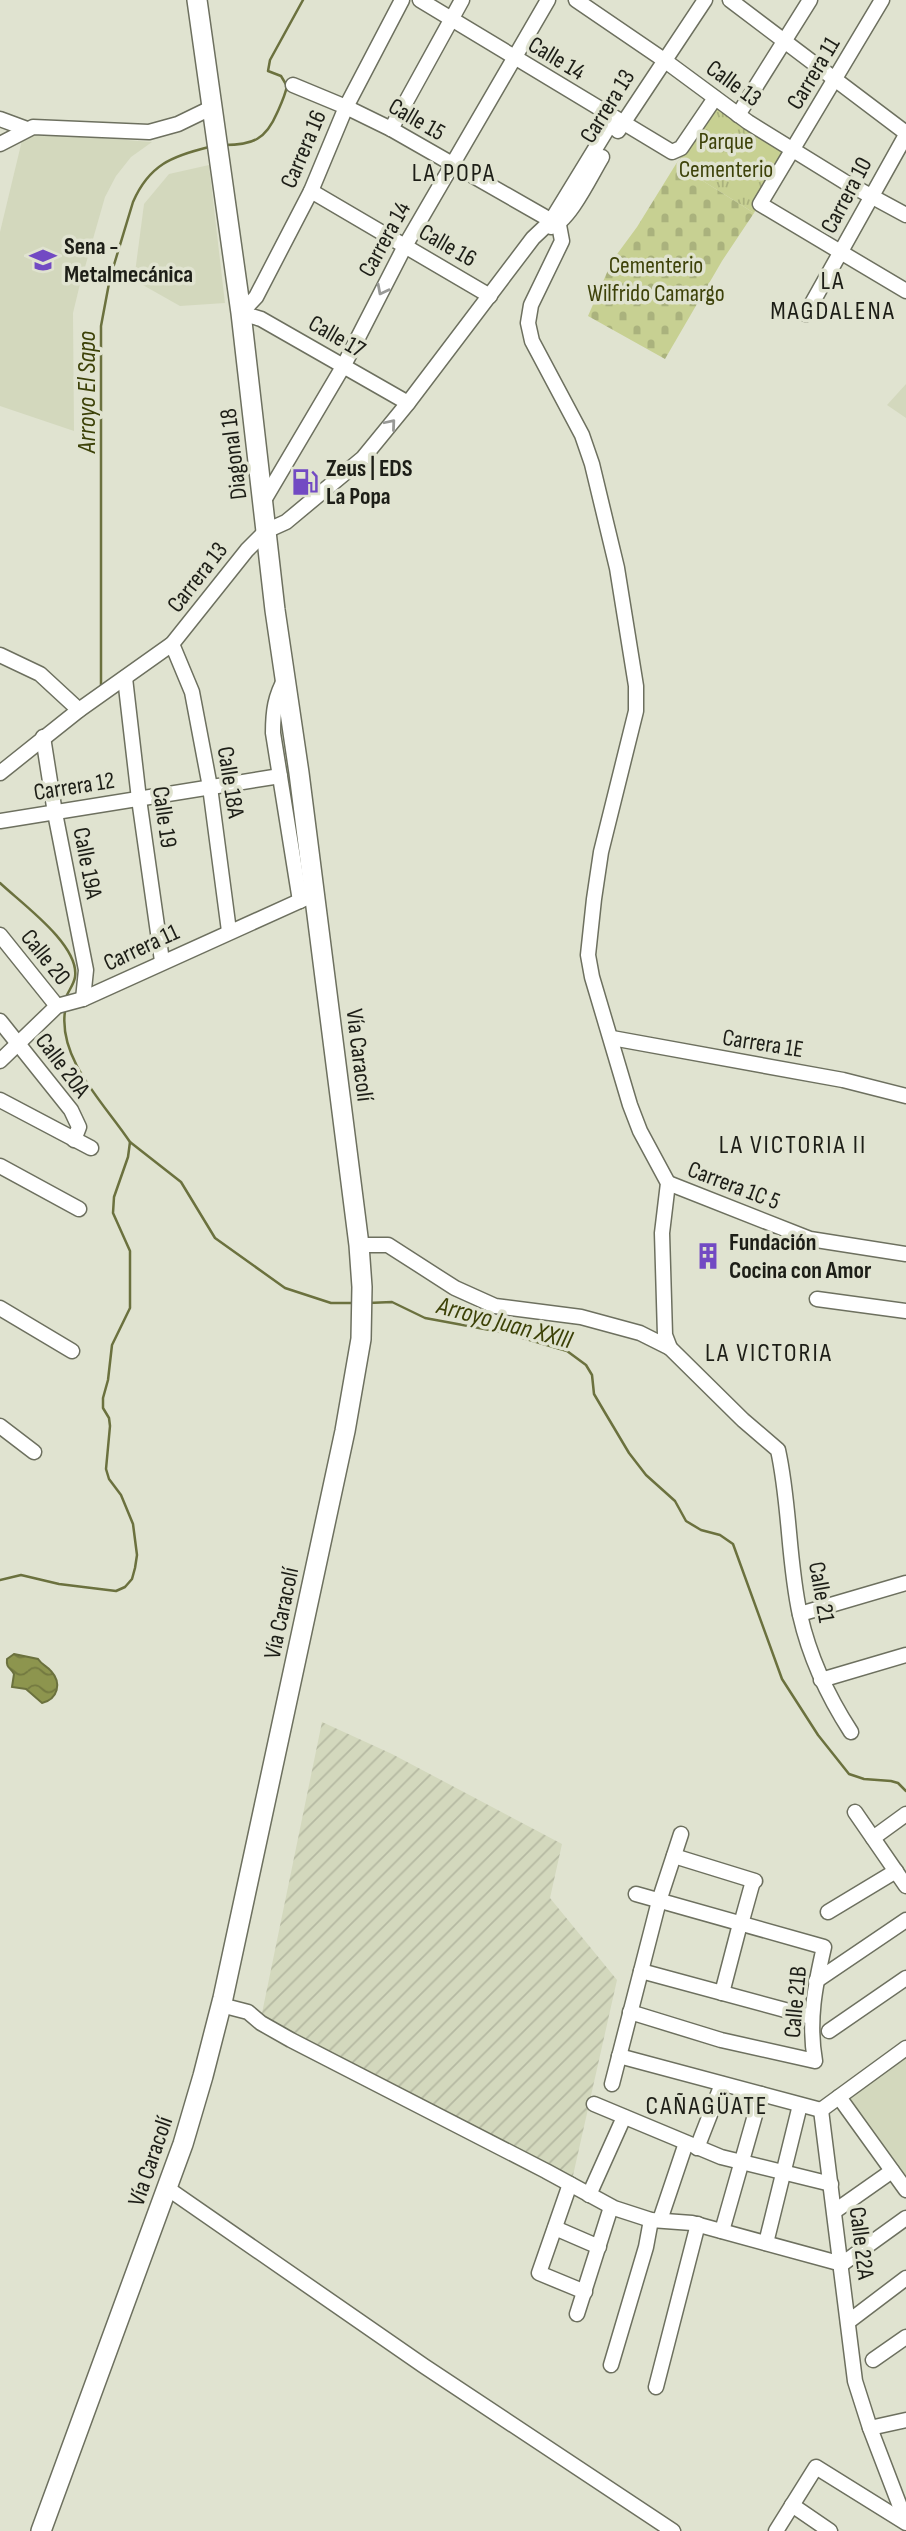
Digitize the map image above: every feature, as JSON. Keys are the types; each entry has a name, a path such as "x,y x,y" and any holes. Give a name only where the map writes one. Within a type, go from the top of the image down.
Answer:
{"main road":[{"name":"Diagonal 18","path":"197,0 241,313 286,677"},
{"name":"Vía Caracolí","path":"41,2531 167,2188 204,2076 345,1431 361,1339 363,1302 359,1245 307,897 286,677"}],"street":[{"name":"Carrera 16","path":"241,313 256,297 311,191 346,107 402,0"},
{"name":"Calle 14","path":"420,0 672,152 681,148 715,98"},
{"path":"391,129 462,0"},
{"name":"Carrera 14","path":"263,502 344,365 405,246 548,0"},
{"name":"Calle 13","path":"576,0 793,151 906,215"},
{"name":"Carrera 13","path":"0,773 79,710 172,644 247,550 266,531 286,522 363,458 533,238 551,225 618,121 705,0"},
{"path":"730,0 906,134"},
{"path":"738,115 810,0"},
{"name":"Carrera 11","path":"841,253 760,204 882,0"},
{"name":"Calle 15","path":"293,86 391,129 551,225"},
{"path":"0,144 27,129 44,127 149,132 178,124 213,107"},
{"path":"0,119 27,129"},
{"name":"Carrera 10","path":"806,314 906,134"},
{"name":"Calle 16","path":"311,191 490,296"},
{"path":"551,225 562,241 531,305 528,323 532,341 582,435 592,464 617,568 636,686 636,711 601,852 588,955 620,1074 640,1131 668,1183 662,1233 666,1335 670,1348"},
{"path":"841,253 906,291"},
{"name":"Calle 17","path":"241,313 261,319 408,403"},
{"name":"Calle 18A","path":"172,644 191,692 210,787 229,932"},
{"path":"0,655 40,674 79,710"},
{"name":"Diagonal 18","path":"286,677 277,692 273,710 274,733 280,776 307,897"},
{"name":"Calle 19","path":"125,678 162,961"},
{"name":"Calle 19A","path":"43,737 86,970 83,999"},
{"name":"Carrera 12","path":"0,821 280,776"},
{"name":"Carrera 11","path":"0,1061 61,1006 83,999 307,897"},
{"name":"Calle 20","path":"0,935 61,1006"},
{"name":"Calle 20A","path":"0,1021 71,1110 79,1128 74,1140"},
{"name":"Carrera 1E","path":"612,1038 844,1080 906,1096"},
{"path":"0,1100 91,1148"},
{"path":"0,1166 79,1209"},
{"name":"Carrera 1C 5","path":"668,1183 810,1239 906,1254"},
{"path":"359,1245 388,1245 454,1288 495,1306 581,1317 640,1334 670,1348"},
{"path":"817,1299 906,1311"},
{"path":"0,1308 72,1352"},
{"name":"Calle 21","path":"670,1348 778,1450 800,1614 821,1680 851,1732"},
{"path":"0,1426 34,1452"},
{"path":"800,1614 906,1583"},
{"path":"821,1680 906,1655"},
{"path":"855,1812 906,1886"},
{"path":"873,1838 906,1815"},
{"path":"612,2084 659,1901 681,1834"},
{"path":"674,1856 754,1881 722,1993"},
{"path":"828,1912 896,1871"},
{"path":"636,1894 741,1924"},
{"path":"816,1981 906,1920"},
{"name":"Calle 21B","path":"630,2012 721,2040 815,2061 811,2017 824,1947 741,1924"},
{"path":"641,1971 811,2017"},
{"path":"829,2031 906,1978"},
{"path":"221,2005 248,2012 261,2024 611,2207 656,2220 698,2224 842,2264 906,2218"},
{"path":"619,2056 821,2110 906,2049"},
{"path":"611,2365 656,2220 722,2084"},
{"path":"722,2231 761,2094"},
{"path":"839,2097 906,2190"},
{"path":"594,2104 741,2163 831,2184"},
{"path":"766,2243 800,2105"},
{"name":"Calle 22A","path":"821,2110 855,2381 903,2521"},
{"path":"589,2195 624,2117"},
{"path":"835,2211 892,2171"},
{"path":"570,2184 539,2273 584,2292"},
{"path":"167,2188 424,2366 673,2531"},
{"path":"577,2314 611,2207"},
{"path":"656,2387 698,2224"},
{"path":"555,2228 599,2247"},
{"path":"848,2322 906,2278"},
{"path":"873,2360 906,2337"},
{"path":"870,2428 906,2420"},
{"path":"776,2531 816,2467 903,2521 889,2531"},
{"path":"792,2505 830,2531"}],"shaded area":[{"name":"Sena - Metalmecánica","path":"24,132 152,142 131,157 116,176 105,197 79,288 73,313 74,431 0,406 0,232"},
{"path":"209,165 225,303 180,306 134,280 144,204 169,174"},
{"path":"906,384 906,418 887,405"},
{"path":"322,1722 392,1754 562,1844 550,1898 617,1980 572,2180 261,2018"},
{"path":"906,2056 906,2178 848,2098"}],"green space":[{"name":"Parque Cementerio","path":"717,107 786,154 754,213 676,164"},
{"path":"747,132 783,155 768,178 732,155"},
{"name":"Cementerio Wilfrido Camargo","path":"676,164 754,213 722,261 665,359 588,316 612,261 637,227"}],"water":[{"path":"14,1654 38,1659 51,1671 57,1685 52,1698 42,1703 26,1689 12,1687 14,1674 7,1659"}],"waterway":[{"name":"Arroyo El Sapo","path":"225,145 251,142 263,135 273,122 287,86 281,76 268,71 270,60 303,0"},
{"name":"Arroyo El Sapo","path":"101,687 101,326 110,278 133,202 146,179 163,164 184,154 209,147"},
{"name":"Arroyo El Sapo","path":"0,883 59,938 68,952 74,965 75,977 66,997"},
{"name":"Arroyo El Sapo","path":"0,1580 21,1575 59,1584 116,1591 125,1587 132,1579 137,1555 133,1524 106,1469 110,1426 103,1408 112,1345 130,1308 130,1251 113,1213 114,1197 128,1157 130,1142 76,1064 65,1029 65,1011"},
{"name":"Arroyo Juan XXIII","path":"130,1142 181,1182 215,1238 285,1288 331,1303 354,1303"},
{"name":"Arroyo Juan XXIII","path":"368,1303 392,1302 425,1318 506,1333 567,1351 586,1365 592,1375 594,1394 629,1453 646,1475 675,1501 686,1521 701,1530 720,1535 733,1544 782,1679 818,1735 849,1774 864,1779 898,1783 906,1791"}],"place":[{"name":"Sena - Metalmecánica","path":"43,260"},
{"name":"Zeus | EDS La Popa","path":"305,482"},
{"name":"Fundación Cocina con Amor","path":"708,1256"}],"district":[{"name":"LA POPA","path":"454,172"},
{"name":"LA MAGDALENA","path":"833,295"},
{"name":"LA VICTORIA II","path":"793,1144"},
{"name":"LA VICTORIA","path":"769,1352"},
{"name":"CAÑAGÜATE","path":"707,2105"}]}
